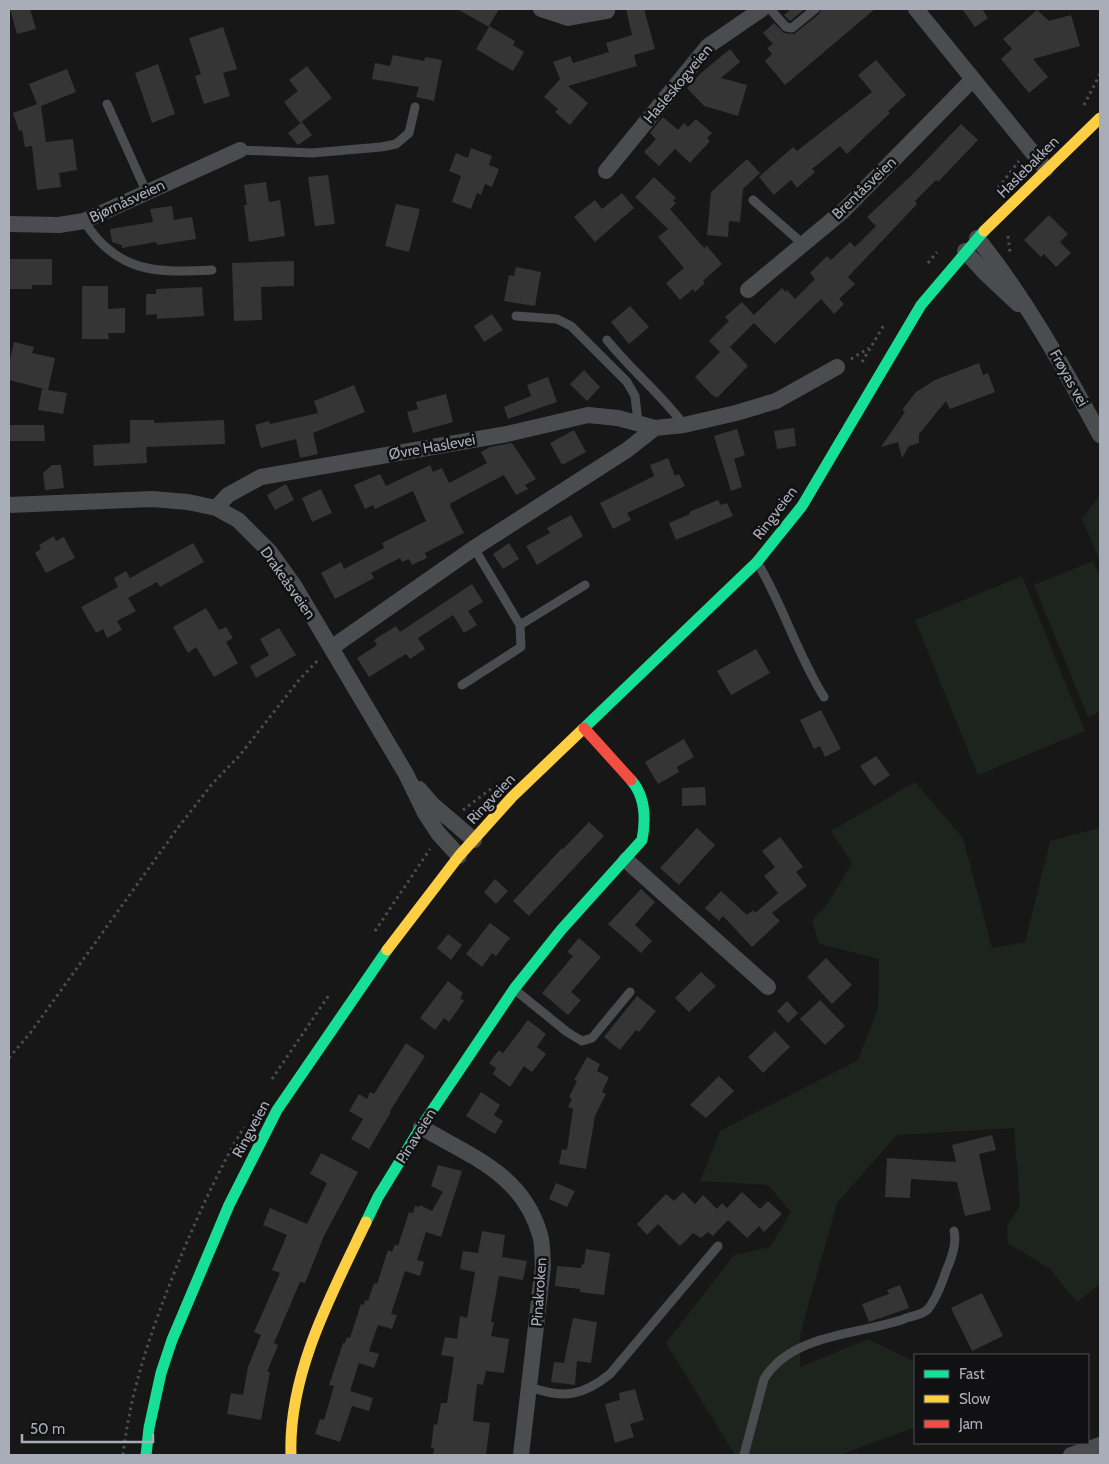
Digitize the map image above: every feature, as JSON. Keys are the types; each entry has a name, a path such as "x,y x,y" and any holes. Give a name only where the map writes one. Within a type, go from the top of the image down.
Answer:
{"main road":[{"name":"Haslebakken","path":"977,238 1100,118"},
{"name":"Ringveien","path":"146,1455 151,1418 172,1340 206,1254 277,1110 372,970 459,856 512,798 757,562 802,506 921,305 977,238"},
{"name":"Pinaveien","path":"290,1455 290,1428 298,1386 324,1309 378,1197 421,1127 514,988 562,930 642,840 646,821 644,806 635,784 584,728"}],"street":[{"path":"541,9 568,18 607,11"},
{"name":"Hasleskogveien","path":"606,171 708,46 762,9"},
{"path":"916,9 1046,170"},
{"name":"Brentåsveien","path":"748,290 843,211 973,79"},
{"name":"Bjørnåsveien","path":"9,224 59,225 84,221 146,191 240,150"},
{"name":"Frøyas vei","path":"977,238 1018,291 1100,435"},
{"name":"Frøyas vei","path":"966,251 984,272 1036,321"},
{"name":"Øvre Haslevei","path":"216,508 228,495 260,477 508,434 588,415 638,422 655,428 684,425 736,413 776,401 837,367"},
{"path":"331,648 474,548 627,450 655,428"},
{"name":"Drakeåsveien","path":"9,505 152,499 188,502 216,508 238,520 270,552 295,587 406,774 425,813 438,833 459,856"},
{"name":"Drakeåsveien","path":"406,774 432,804 474,840"},
{"path":"626,860 768,986"},
{"name":"Pinakroken","path":"421,1127 503,1175 524,1198 540,1235 543,1266 521,1455"},
{"path":"1071,1455 1100,1446"}],"lane":[{"path":"770,9 786,27 792,28 815,9"},
{"path":"107,104 146,191"},
{"path":"240,150 312,153 391,146 409,133 415,107"},
{"path":"753,200 803,244"},
{"path":"84,221 103,245 118,256 143,268 162,272 212,270"},
{"path":"516,316 557,320 571,326 627,382 635,396 638,422"},
{"path":"607,340 625,363 668,404 684,425"},
{"path":"462,685 521,647 520,625 474,548"},
{"path":"757,562 824,697"},
{"path":"520,625 585,585"},
{"path":"514,988 567,1032 582,1041 592,1038 630,992"},
{"path":"744,1455 764,1379 771,1368 797,1349 817,1341 890,1324 924,1312 930,1307 940,1288 950,1261 954,1231"},
{"path":"530,1387 543,1392 568,1394 581,1393 596,1386 610,1374 718,1246"}],"path":[{"path":"837,367 870,348 860,365"},
{"path":"9,1058 31,1032 177,828 212,784 240,755 299,680 331,648"},
{"path":"461,812 496,784"}],"shaded area":[{"path":"1100,495 1100,561 1082,519"},
{"path":"1093,561 1100,578 1100,712 1088,717 1034,585"},
{"path":"1022,576 1085,731 978,775 915,620"},
{"path":"915,782 963,838 992,948 1025,942 1050,841 1100,828 1100,1284 1077,1302 1050,1269 1008,1243 1007,1226 1020,1205 1014,1128 897,1135 837,1203 800,1335 800,1367 868,1339 914,1362 914,1427 840,1455 735,1455 666,1343 734,1255 770,1247 791,1212 768,1185 700,1181 720,1131 858,1060 878,1009 879,959 819,944 812,921 828,903 852,863 831,831"}],"building":[{"path":"10,9 30,9 36,29 17,34"},
{"path":"457,9 499,9 489,26 515,41 513,45 524,52 513,71 476,49 489,27"},
{"path":"626,9 644,9 655,49 634,55 637,66 568,86 588,103 570,125 555,112 558,109 544,97 560,79 553,62 570,56 573,63 609,52 606,43 632,35"},
{"path":"791,9 805,9 790,21 784,15"},
{"path":"821,9 875,9 785,85 765,61 772,54 767,48 773,44 763,33 774,23 784,33 794,34 819,14"},
{"path":"962,9 982,9 988,18 975,27"},
{"path":"1037,10 1049,21 1071,15 1080,46 1033,59 1048,77 1029,93 1001,59 1012,49 1003,39"},
{"path":"223,27 237,69 223,73 230,96 204,104 195,76 201,74 189,38"},
{"path":"730,49 740,62 721,78 747,85 738,116 704,106 687,88 701,73"},
{"path":"393,55 424,61 425,57 442,60 434,101 416,97 419,87 372,79 375,63 390,66"},
{"path":"876,60 906,95 847,154 840,146 812,169 815,172 797,188 791,180 774,195 759,177 793,147 797,151 872,92 858,75"},
{"path":"158,64 175,114 152,123 135,73"},
{"path":"307,66 332,98 300,123 284,102 298,91 289,80"},
{"path":"67,69 76,92 41,106 46,142 73,139 77,170 59,173 61,187 37,190 32,146 25,147 22,130 19,131 13,113 37,104 29,84"},
{"path":"663,117 678,130 684,123 688,127 696,119 712,133 707,138 710,141 690,163 675,149 659,166 644,152 656,139 650,133"},
{"path":"302,122 312,135 298,145 288,133"},
{"path":"961,124 978,140 938,182 936,180 915,201 917,204 848,277 855,284 839,299 844,304 834,314 821,299 775,344 754,323 730,347 748,366 717,398 712,395 695,377 720,352 709,341 729,321 725,317 742,302 754,315 782,288 785,292 787,290 795,299 815,279 810,273 827,256 831,260 850,242 855,247 876,226 867,217 914,173"},
{"path":"471,148 492,156 489,165 499,169 492,187 485,184 481,195 477,193 471,209 452,202 461,176 449,171 456,153 468,158"},
{"path":"747,159 760,173 743,189 740,222 729,221 728,237 707,235 711,192"},
{"path":"328,175 335,224 315,226 308,177"},
{"path":"654,177 676,198 673,201 676,203 670,209 705,249 706,245 722,264 703,281 705,283 695,292 693,289 680,300 666,283 684,268 658,237 668,229 635,197"},
{"path":"266,182 269,202 280,200 285,236 249,242 244,205 247,205 244,185"},
{"path":"622,193 634,208 595,242 574,217 595,200 602,209"},
{"path":"396,204 420,209 409,252 385,246"},
{"path":"172,206 174,220 192,217 196,239 157,245 156,242 122,248 122,245 112,242 110,229 153,222 150,209"},
{"path":"1049,215 1068,234 1060,242 1071,253 1056,267 1044,254 1041,257 1024,240"},
{"path":"9,259 52,259 52,285 32,285 32,289 9,289"},
{"path":"294,261 294,286 261,287 262,320 234,321 232,263"},
{"path":"516,267 541,272 535,306 504,301 509,275 514,276"},
{"path":"82,286 108,286 108,309 125,308 125,333 108,333 109,339 82,339"},
{"path":"202,287 204,316 157,319 157,314 146,315 146,294 156,294 156,289"},
{"path":"630,306 649,327 629,344 611,322"},
{"path":"492,314 503,330 484,342 474,326"},
{"path":"14,342 34,347 32,353 55,358 48,390 9,380 9,363"},
{"path":"979,363 983,375 988,373 995,392 950,409 946,401 919,434 919,443 909,446 902,458 898,442 881,447 905,412 902,410 916,392 935,380"},
{"path":"584,370 600,387 587,401 570,384"},
{"path":"548,377 557,402 508,419 504,407 531,396 527,385"},
{"path":"354,385 365,412 313,433 318,454 300,458 296,439 261,448 255,425 269,421 270,424 318,413 314,401"},
{"path":"42,389 67,393 63,414 38,410"},
{"path":"446,394 453,422 413,433 407,412 418,409 416,402"},
{"path":"130,420 154,420 154,423 224,420 225,444 146,447 147,463 94,466 93,445 130,443"},
{"path":"9,425 44,425 45,441 9,441"},
{"path":"794,428 796,446 777,449 774,431"},
{"path":"737,429 745,455 734,459 742,487 731,491 714,436"},
{"path":"574,430 586,452 562,465 550,443"},
{"path":"512,443 536,479 525,485 528,489 516,495 504,475 451,503 450,506 464,533 425,553 427,558 412,565 409,559 402,562 400,558 371,573 374,578 335,599 321,573 341,562 344,569 384,548 382,543 426,521 413,491 375,509 373,505 365,509 354,485 380,474 386,486 430,465 433,472 442,468 449,483 487,463 481,452 490,447"},
{"path":"668,458 675,476 679,474 685,486 627,513 631,520 613,529 600,503 654,476 650,465"},
{"path":"52,465 61,465 64,488 45,490 43,473"},
{"path":"286,484 294,500 275,510 267,495"},
{"path":"321,489 332,513 312,522 302,498"},
{"path":"718,500 721,505 727,503 733,516 676,540 669,523"},
{"path":"571,515 583,536 537,565 526,546 550,533 547,528"},
{"path":"54,536 56,541 64,537 75,558 46,573 35,553 41,549 39,545"},
{"path":"193,543 204,562 160,587 157,582 128,598 136,611 117,621 122,630 107,638 103,629 96,633 81,607 118,587 114,578 126,571 130,578"},
{"path":"509,543 519,559 503,569 493,554"},
{"path":"472,584 483,602 468,611 477,625 464,633 453,615 418,638 425,649 410,659 406,654 369,677 357,658 377,645 374,640 396,626 400,632"},
{"path":"206,608 219,630 226,627 233,638 226,642 238,663 214,677 196,647 188,653 173,627"},
{"path":"279,628 296,655 256,678 250,666 269,655 260,639"},
{"path":"756,649 770,673 731,695 717,671"},
{"path":"821,710 841,749 825,757 820,746 814,749 800,720"},
{"path":"684,739 694,757 677,767 679,772 658,784 645,762"},
{"path":"876,756 890,775 874,786 860,766"},
{"path":"705,787 706,805 682,806 682,788"},
{"path":"589,822 604,836 529,916 513,901"},
{"path":"697,828 715,845 679,885 660,868"},
{"path":"780,837 803,867 796,872 807,886 772,913 780,921 752,947 723,916 719,921 705,908 721,891 747,915 753,910 755,913 778,893 764,876 775,867 762,851"},
{"path":"495,879 508,891 496,904 484,892"},
{"path":"641,889 655,902 635,925 652,941 641,953 608,924"},
{"path":"490,923 510,938 496,956 492,953 482,967 466,954"},
{"path":"448,934 462,945 451,960 437,948"},
{"path":"579,938 601,957 571,992 581,1000 568,1015 542,993 573,956 567,952"},
{"path":"826,958 852,985 832,1004 807,977"},
{"path":"701,972 716,986 689,1012 675,998"},
{"path":"448,981 463,993 460,998 464,1001 449,1022 444,1018 435,1030 420,1018"},
{"path":"637,996 656,1011 639,1032 636,1030 620,1050 604,1037"},
{"path":"820,1000 845,1026 825,1045 800,1019"},
{"path":"787,1001 798,1013 788,1023 777,1011"},
{"path":"528,1020 546,1034 537,1047 546,1054 532,1072 524,1066 510,1087 493,1074 496,1068 489,1063 499,1050 503,1053"},
{"path":"775,1031 790,1047 763,1073 748,1057"},
{"path":"406,1043 425,1056 390,1111 369,1149 351,1139 363,1119 349,1111 359,1094 367,1099 370,1092 374,1094"},
{"path":"587,1057 600,1064 597,1071 609,1077 602,1092 606,1094 595,1116 586,1169 559,1164 562,1149 567,1150 573,1109 568,1107 572,1099 569,1097 577,1081 574,1080"},
{"path":"719,1076 734,1091 706,1118 690,1105"},
{"path":"481,1092 500,1105 494,1115 503,1121 495,1134 466,1116"},
{"path":"992,1135 996,1150 979,1154 991,1210 965,1216 957,1182 911,1179 910,1198 885,1197 887,1158 956,1162 952,1145"},
{"path":"321,1153 358,1172 324,1236 305,1283 300,1282 274,1343 278,1345 267,1372 270,1372 261,1420 227,1414 231,1393 243,1395 248,1367 261,1335 254,1332 280,1273 272,1270 287,1235 263,1225 270,1208 307,1224 327,1183 310,1174"},
{"path":"438,1165 462,1171 441,1237 426,1232 417,1260 424,1262 420,1276 405,1271 391,1314 397,1315 392,1329 378,1325 369,1351 379,1354 374,1368 359,1363 350,1391 373,1398 369,1411 352,1406 340,1442 315,1434 320,1419 324,1420 334,1386 329,1385 343,1343 345,1343 347,1337 350,1338 361,1304 364,1305 365,1300 368,1301 374,1283 377,1284 388,1250 392,1252 395,1244 398,1246 409,1212 413,1213 415,1206 419,1207 420,1205 432,1211 443,1192 431,1186"},
{"path":"556,1183 575,1191 567,1207 549,1199"},
{"path":"683,1192 695,1204 703,1195 717,1209 722,1203 727,1208 742,1192 760,1209 768,1201 782,1214 764,1232 759,1226 747,1238 728,1220 713,1236 708,1232 701,1238 693,1233 680,1246 658,1224 647,1235 637,1224 666,1194 674,1201"},
{"path":"482,1231 505,1235 502,1257 527,1261 523,1280 499,1276 491,1322 494,1322 491,1336 509,1339 504,1373 486,1371 483,1385 477,1384 473,1421 490,1423 486,1455 433,1455 434,1448 431,1448 434,1424 437,1425 441,1403 447,1403 454,1357 441,1355 445,1337 457,1339 460,1316 467,1318 475,1272 460,1269 463,1251 478,1253"},
{"path":"586,1249 610,1253 604,1295 580,1292 580,1289 555,1286 557,1266 581,1268 582,1264 584,1265"},
{"path":"900,1285 909,1308 869,1322 862,1304 889,1294 887,1290"},
{"path":"982,1293 1003,1336 972,1351 951,1308"},
{"path":"573,1318 597,1322 591,1363 577,1361 575,1385 551,1382 554,1362 564,1363"},
{"path":"635,1389 644,1420 630,1424 634,1437 615,1443 605,1404 620,1400 619,1393"}],"traffic: fast":[{"path":"583,729 757,562 802,506 921,305 984,231"},
{"path":"366,1222 378,1197 421,1127 514,989 561,930 642,840 644,809 640,794 631,780"},
{"path":"146,1455 149,1428 161,1373 172,1340 229,1205 277,1110 387,950"}],"traffic: slow":[{"path":"984,231 1100,118"},
{"path":"387,950 459,856 512,797 583,729"},
{"path":"291,1455 292,1425 304,1364 327,1306 366,1222"}],"traffic: jam":[{"path":"584,728 631,780"}]}
